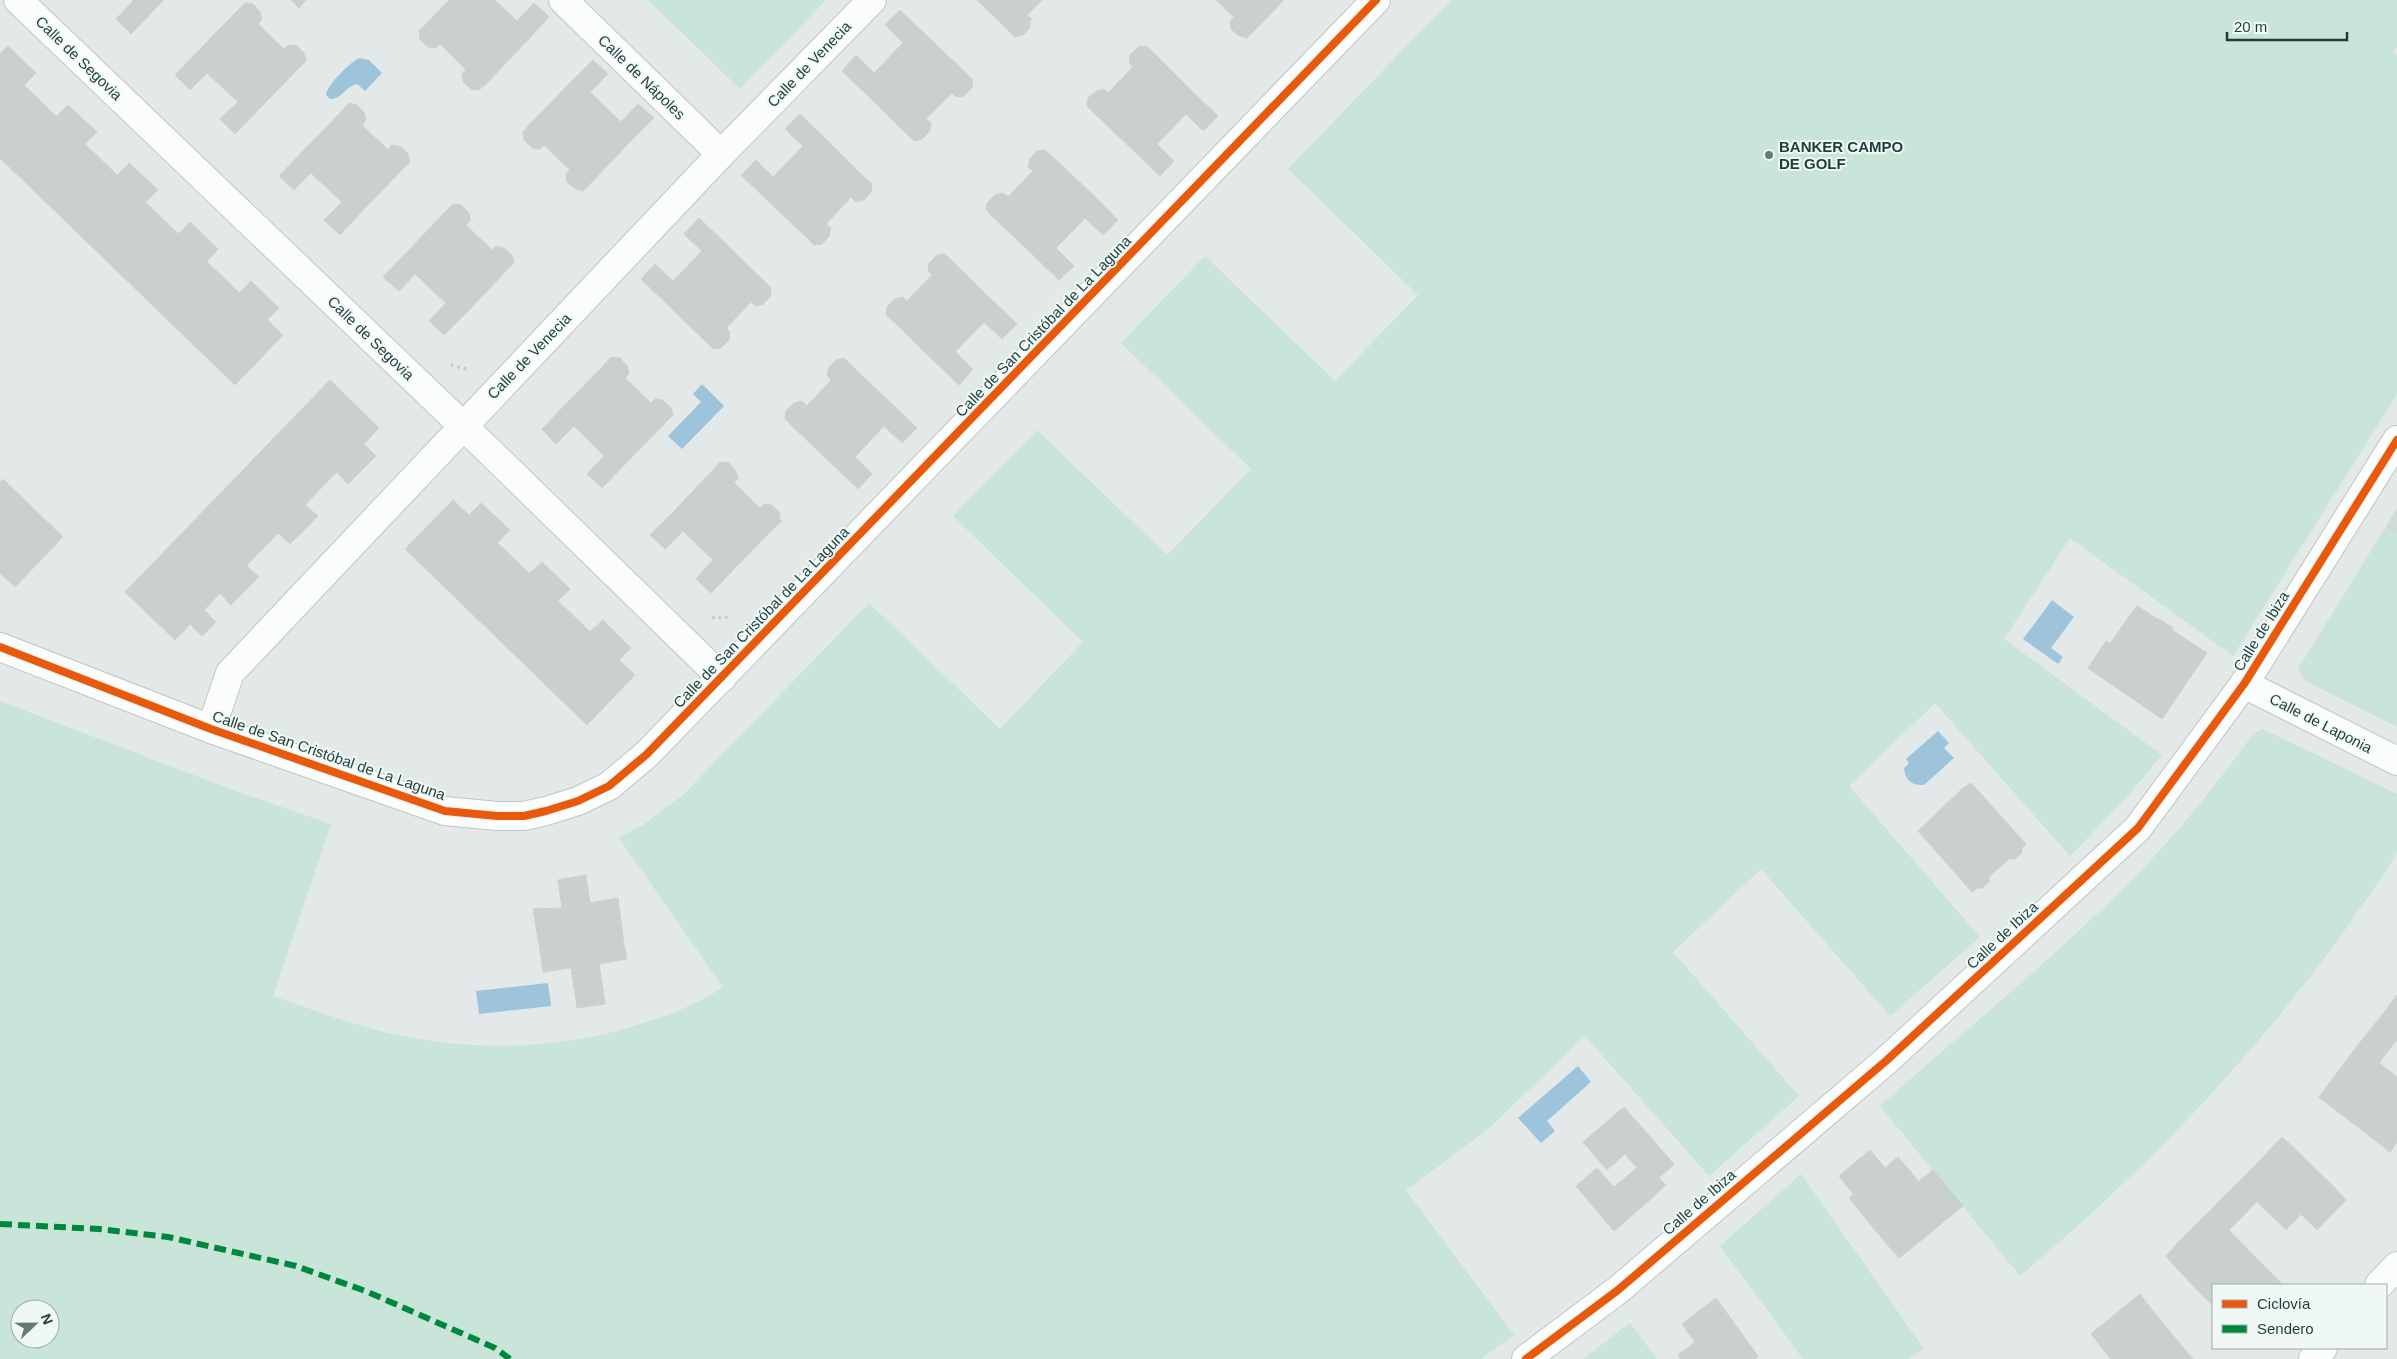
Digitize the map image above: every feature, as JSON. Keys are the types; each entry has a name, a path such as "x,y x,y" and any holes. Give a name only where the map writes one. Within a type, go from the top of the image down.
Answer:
{"street":[{"name":"Calle de Segovia","path":"18,0 463,426 722,678"},
{"name":"Calle de Nápoles","path":"563,0 721,154"},
{"name":"Calle de Venecia","path":"211,729 230,672 721,154 872,0"},
{"name":"Calle de San Cristóbal de La Laguna","path":"0,647 211,729 445,811 497,816 524,816 578,801 609,786 647,754 1376,0"},
{"name":"Calle de Ibiza","path":"1526,1359 1618,1290 1887,1060 2138,828 2244,684 2397,440"},
{"name":"Calle de Laponia","path":"2244,684 2397,762"},
{"path":"2380,1284 2397,1266"},
{"path":"2313,1359 2322,1349"}],"path":[{"path":"450,365 476,371"},
{"path":"704,618 738,616"}],"shaded area":[{"path":"2397,508 2397,535 2385,528"}],"green space":[{"path":"648,0 826,0 740,89"},
{"path":"1451,0 2397,0 2397,47 2393,53 2397,55 2397,394 2233,656 2070,538 2004,639 2162,755 2126,798 2070,856 1935,703 1849,786 1980,937 1890,1016 1761,869 1673,952 1799,1096 1709,1176 1585,1036 1486,1131 1406,1190 1514,1335 1481,1359 0,1359 0,701 238,792 331,824 273,996 373,1029 406,1037 472,1045 505,1046 572,1040 605,1034 637,1025 682,1009 704,999 723,987 619,838 643,825 682,796 869,603 1000,729 1083,642 953,516 1037,430 1167,555 1251,469 1121,343 1205,256 1335,381 1418,295 1288,169"},
{"path":"2385,528 2397,535 2397,727 2305,681 2298,669"},
{"path":"2263,729 2397,794 2397,851 2395,857 2318,967 2240,1062 2199,1107 2112,1194 2020,1276 1880,1106 2103,909 2133,879 2196,808 2254,733"},
{"path":"1801,1174 1924,1349 1909,1359 1803,1359 1720,1246"},
{"path":"1630,1323 1657,1359 1583,1359"}],"water":[{"path":"360,58 369,60 382,73 365,91 357,84 334,99 330,99 326,95 330,86 346,68"},
{"path":"702,384 724,406 682,449 668,436 701,402 693,394"},
{"path":"2052,600 2074,617 2051,648 2063,657 2058,664 2023,639"},
{"path":"1938,731 1949,743 1944,748 1954,758 1924,785 1913,783 1908,779 1905,772 1904,768 1909,763 1906,759"},
{"path":"548,983 551,1006 479,1014 476,991"},
{"path":"1578,1066 1591,1082 1547,1121 1555,1131 1541,1143 1518,1118"}],"building":[{"path":"132,0 149,0 157,7 131,34 116,19"},
{"path":"149,0 164,0 157,7"},
{"path":"291,0 306,0 299,8"},
{"path":"449,0 479,0 489,10 494,4 504,13 499,19 524,44 487,83 426,24"},
{"path":"479,0 495,0 517,21 534,3 549,17 524,44 499,19 504,13 494,4 489,10"},
{"path":"977,0 1035,0 1007,29"},
{"path":"1035,0 1042,0 1027,15 1032,19 1030,27 1023,35 1015,37 1007,29"},
{"path":"1216,0 1224,0 1255,30 1247,38 1239,36 1231,29 1230,21 1234,17"},
{"path":"1224,0 1284,0 1255,30"},
{"path":"245,3 253,4 260,12 262,20 258,24 284,49 288,45 297,46 304,53 306,61 298,69 237,11"},
{"path":"900,10 926,35 901,61 896,55 887,65 893,70 868,96 842,71 856,55 874,73 903,43 885,25"},
{"path":"237,11 298,69 260,108 235,83 229,89 220,80 226,74 200,49"},
{"path":"426,24 487,83 479,90 471,89 463,82 462,74 466,70 440,44 435,48 428,47 420,40 419,31"},
{"path":"926,35 965,72 906,133 868,96 893,70 887,65 896,55 901,61"},
{"path":"8,46 36,73 24,85 0,62 0,54"},
{"path":"1146,46 1154,53 1095,114 1087,106 1088,98 1096,91 1104,89 1108,93 1133,67 1129,63 1130,55 1138,47"},
{"path":"200,49 226,74 220,80 229,89 235,83 260,108 235,134 220,119 238,102 207,73 190,90 175,75"},
{"path":"1154,53 1192,91 1168,116 1173,122 1164,131 1158,125 1134,151 1095,114"},
{"path":"593,60 608,74 590,92 621,122 638,104 654,118 628,144 603,120 608,114 599,105 593,111 567,86"},
{"path":"0,62 283,335 235,385 0,158"},
{"path":"965,72 973,80 972,88 964,96 956,97 952,93 926,119 931,123 930,131 922,139 914,141 906,133"},
{"path":"567,86 593,111 599,105 608,114 603,120 628,144 591,183 530,124"},
{"path":"1192,91 1218,116 1203,131 1186,114 1157,144 1174,161 1160,176 1134,151 1158,125 1164,131 1173,122 1168,116"},
{"path":"349,103 357,105 364,112 366,120 362,125 388,150 392,145 401,147 408,154 410,162 402,170 341,112"},
{"path":"68,105 97,132 85,144 56,117"},
{"path":"341,112 402,170 364,209 339,184 334,189 324,180 330,175 304,150"},
{"path":"800,114 826,139 801,165 795,159 786,169 792,174 767,200 741,175 756,160 773,177 803,146 785,129"},
{"path":"530,124 591,183 583,191 576,189 567,182 566,174 570,170 544,145 540,149 532,148 524,140 523,132"},
{"path":"826,139 864,177 806,237 767,200 792,174 786,169 795,159 801,165"},
{"path":"304,150 330,175 324,180 334,189 339,184 364,209 340,235 324,220 342,202 311,173 294,190 279,176"},
{"path":"1045,150 1053,157 994,218 986,210 987,203 995,195 1003,193 1008,197 1033,171 1028,167 1030,159 1037,151"},
{"path":"1053,157 1092,194 1067,221 1073,226 1063,235 1058,230 1033,255 994,218"},
{"path":"129,163 158,190 145,203 118,175"},
{"path":"864,177 872,184 871,192 864,200 856,202 851,197 826,224 831,228 829,236 822,244 814,245 806,237"},
{"path":"1092,194 1118,220 1103,235 1085,218 1056,248 1074,266 1059,280 1033,255 1058,230 1063,235 1073,226 1067,221"},
{"path":"453,204 461,205 469,213 470,221 466,225 492,250 496,246 504,248 512,255 514,262 506,271 445,212"},
{"path":"445,212 506,271 469,310 443,284 438,290 428,281 434,275 408,251"},
{"path":"699,218 725,243 700,269 694,264 686,273 692,278 667,304 641,279 655,264 673,281 702,251 684,234"},
{"path":"190,222 218,249 207,261 178,234"},
{"path":"725,243 764,281 706,342 667,304 692,278 686,273 694,264 700,269"},
{"path":"408,251 434,275 428,281 438,290 443,284 469,310 444,335 429,321 446,303 415,274 399,291 383,277"},
{"path":"945,254 953,262 894,322 886,315 887,307 895,299 903,297 907,301 932,275 928,271 929,263 937,255"},
{"path":"953,262 991,299 966,325 972,330 963,339 957,334 933,360 894,322"},
{"path":"251,281 279,308 267,320 239,293"},
{"path":"764,281 771,288 770,297 763,304 755,306 751,302 726,328 730,332 729,340 721,348 713,349 706,342"},
{"path":"991,299 1017,324 1002,339 984,322 955,352 973,369 959,385 933,360 957,334 963,339 972,330 966,325"},
{"path":"611,357 620,358 627,366 629,374 625,378 651,403 655,399 663,400 671,408 673,415 665,423 604,365"},
{"path":"844,358 852,366 793,427 785,419 786,411 794,403 802,401 807,406 831,380 827,375 829,367 836,360"},
{"path":"604,365 665,423 627,462 601,438 596,443 587,434 593,428 567,403"},
{"path":"852,366 891,403 866,429 872,434 862,444 857,438 832,464 793,427"},
{"path":"330,380 379,428 175,640 125,592"},
{"path":"567,403 593,428 587,434 596,443 601,438 627,462 602,488 587,474 604,456 574,426 556,444 542,429"},
{"path":"891,403 917,428 902,443 884,426 855,457 872,474 858,489 832,464 857,438 862,444 872,434 866,429"},
{"path":"364,444 376,456 348,484 337,472"},
{"path":"720,462 729,463 736,471 738,478 734,483 760,508 764,504 772,505 780,513 779,519 782,521 774,528 713,470"},
{"path":"713,470 774,528 736,567 710,542 705,548 696,539 701,533 676,509"},
{"path":"3,479 63,537 15,587 0,573 0,482"},
{"path":"453,500 635,675 587,725 405,549"},
{"path":"481,503 510,530 498,542 469,515"},
{"path":"305,505 318,516 290,544 278,533"},
{"path":"676,509 701,533 696,539 705,548 710,542 736,567 711,593 696,579 713,560 683,531 665,549 650,535"},
{"path":"542,562 570,589 558,601 530,573"},
{"path":"246,565 259,577 231,605 220,593"},
{"path":"2137,606 2159,620 2152,630 2130,615"},
{"path":"204,610 216,622 202,636 190,624"},
{"path":"2130,615 2152,630 2159,619 2173,628 2171,632 2205,656 2189,679 2184,676 2159,713 2134,696 2150,672 2110,644"},
{"path":"603,620 631,648 619,660 590,632"},
{"path":"2172,630 2207,653 2205,656 2171,632"},
{"path":"2106,641 2150,672 2134,696 2159,713 2184,676 2189,679 2162,719 2088,668"},
{"path":"1971,783 2026,844 2022,848 2022,853 2015,859 2009,859 2003,865 1999,860 1991,868 1994,872 1989,877 1989,882 1982,888 1977,888 1972,892 1918,831 1963,788"},
{"path":"1999,860 2003,865 1994,872 1991,868"},
{"path":"586,875 590,904 562,908 558,880"},
{"path":"618,898 624,945 597,949 599,964 571,968 569,954 541,957 533,909 562,908"},
{"path":"624,945 627,959 599,964 597,949"},
{"path":"569,954 571,968 543,972 541,957"},
{"path":"599,964 603,990 575,994 571,968"},
{"path":"603,990 605,1004 577,1008 575,994"},
{"path":"2397,995 2397,1027 2382,1015"},
{"path":"2382,1015 2397,1027 2397,1040 2391,1047 2370,1030"},
{"path":"2370,1030 2391,1047 2379,1063 2357,1046"},
{"path":"2357,1046 2372,1057 2351,1085 2337,1073"},
{"path":"2372,1057 2392,1073 2383,1085 2388,1089 2397,1077 2397,1091 2390,1099 2397,1105 2372,1138 2333,1108"},
{"path":"2337,1073 2351,1085 2333,1108 2319,1097"},
{"path":"2392,1073 2397,1077 2388,1089 2383,1085"},
{"path":"2397,1091 2397,1104 2390,1099"},
{"path":"2397,1105 2397,1142 2390,1152 2372,1138"},
{"path":"1624,1107 1674,1164 1648,1188 1654,1196 1636,1212 1614,1187 1637,1168 1625,1154 1607,1170 1583,1142"},
{"path":"2282,1137 2296,1150 2275,1171 2262,1158"},
{"path":"1870,1150 1885,1168 1853,1194 1839,1176"},
{"path":"2296,1150 2331,1184 2301,1214 2295,1208 2279,1223 2238,1183 2262,1158 2275,1171"},
{"path":"1898,1157 1906,1166 1893,1177 1885,1168"},
{"path":"1906,1166 1948,1218 1924,1238 1909,1220 1884,1241 1849,1198 1885,1168 1893,1177"},
{"path":"1597,1168 1636,1212 1614,1231 1576,1186"},
{"path":"1933,1170 1963,1206 1948,1218 1919,1181"},
{"path":"1659,1178 1666,1185 1654,1196 1648,1188"},
{"path":"2238,1183 2257,1201 2243,1216 2224,1196"},
{"path":"2331,1184 2346,1200 2317,1230 2301,1214"},
{"path":"2224,1196 2243,1216 2229,1230 2210,1211"},
{"path":"2295,1208 2301,1214 2286,1230 2279,1223"},
{"path":"2210,1211 2282,1284 2212,1284 2212,1305 2177,1269 2199,1248 2185,1235"},
{"path":"1909,1220 1924,1238 1899,1258 1884,1241"},
{"path":"2185,1235 2199,1248 2177,1269 2166,1256"},
{"path":"2140,1294 2153,1311 2133,1326 2120,1310"},
{"path":"1716,1298 1729,1316 1695,1342 1682,1324"},
{"path":"2120,1310 2133,1326 2153,1311 2182,1346 2165,1359 2111,1359 2091,1334"},
{"path":"1729,1316 1758,1356 1755,1359 1687,1359 1701,1348 1695,1342"},
{"path":"1695,1342 1701,1348 1687,1359 1681,1359 1678,1355"},
{"path":"2182,1346 2193,1359 2165,1359"}],"marked path":[{"path":"0,1224 99,1229 168,1237 296,1266 368,1292 495,1348 510,1359"}],"cycle path":[{"path":"0,647 211,729 445,811 497,816 524,816 578,801 609,786 647,754 1376,0"},
{"path":"1526,1359 1618,1290 1887,1060 2138,828 2244,684 2397,440"}],"place":[{"name":"BANKER CAMPO DE GOLF","path":"1769,155"}]}
